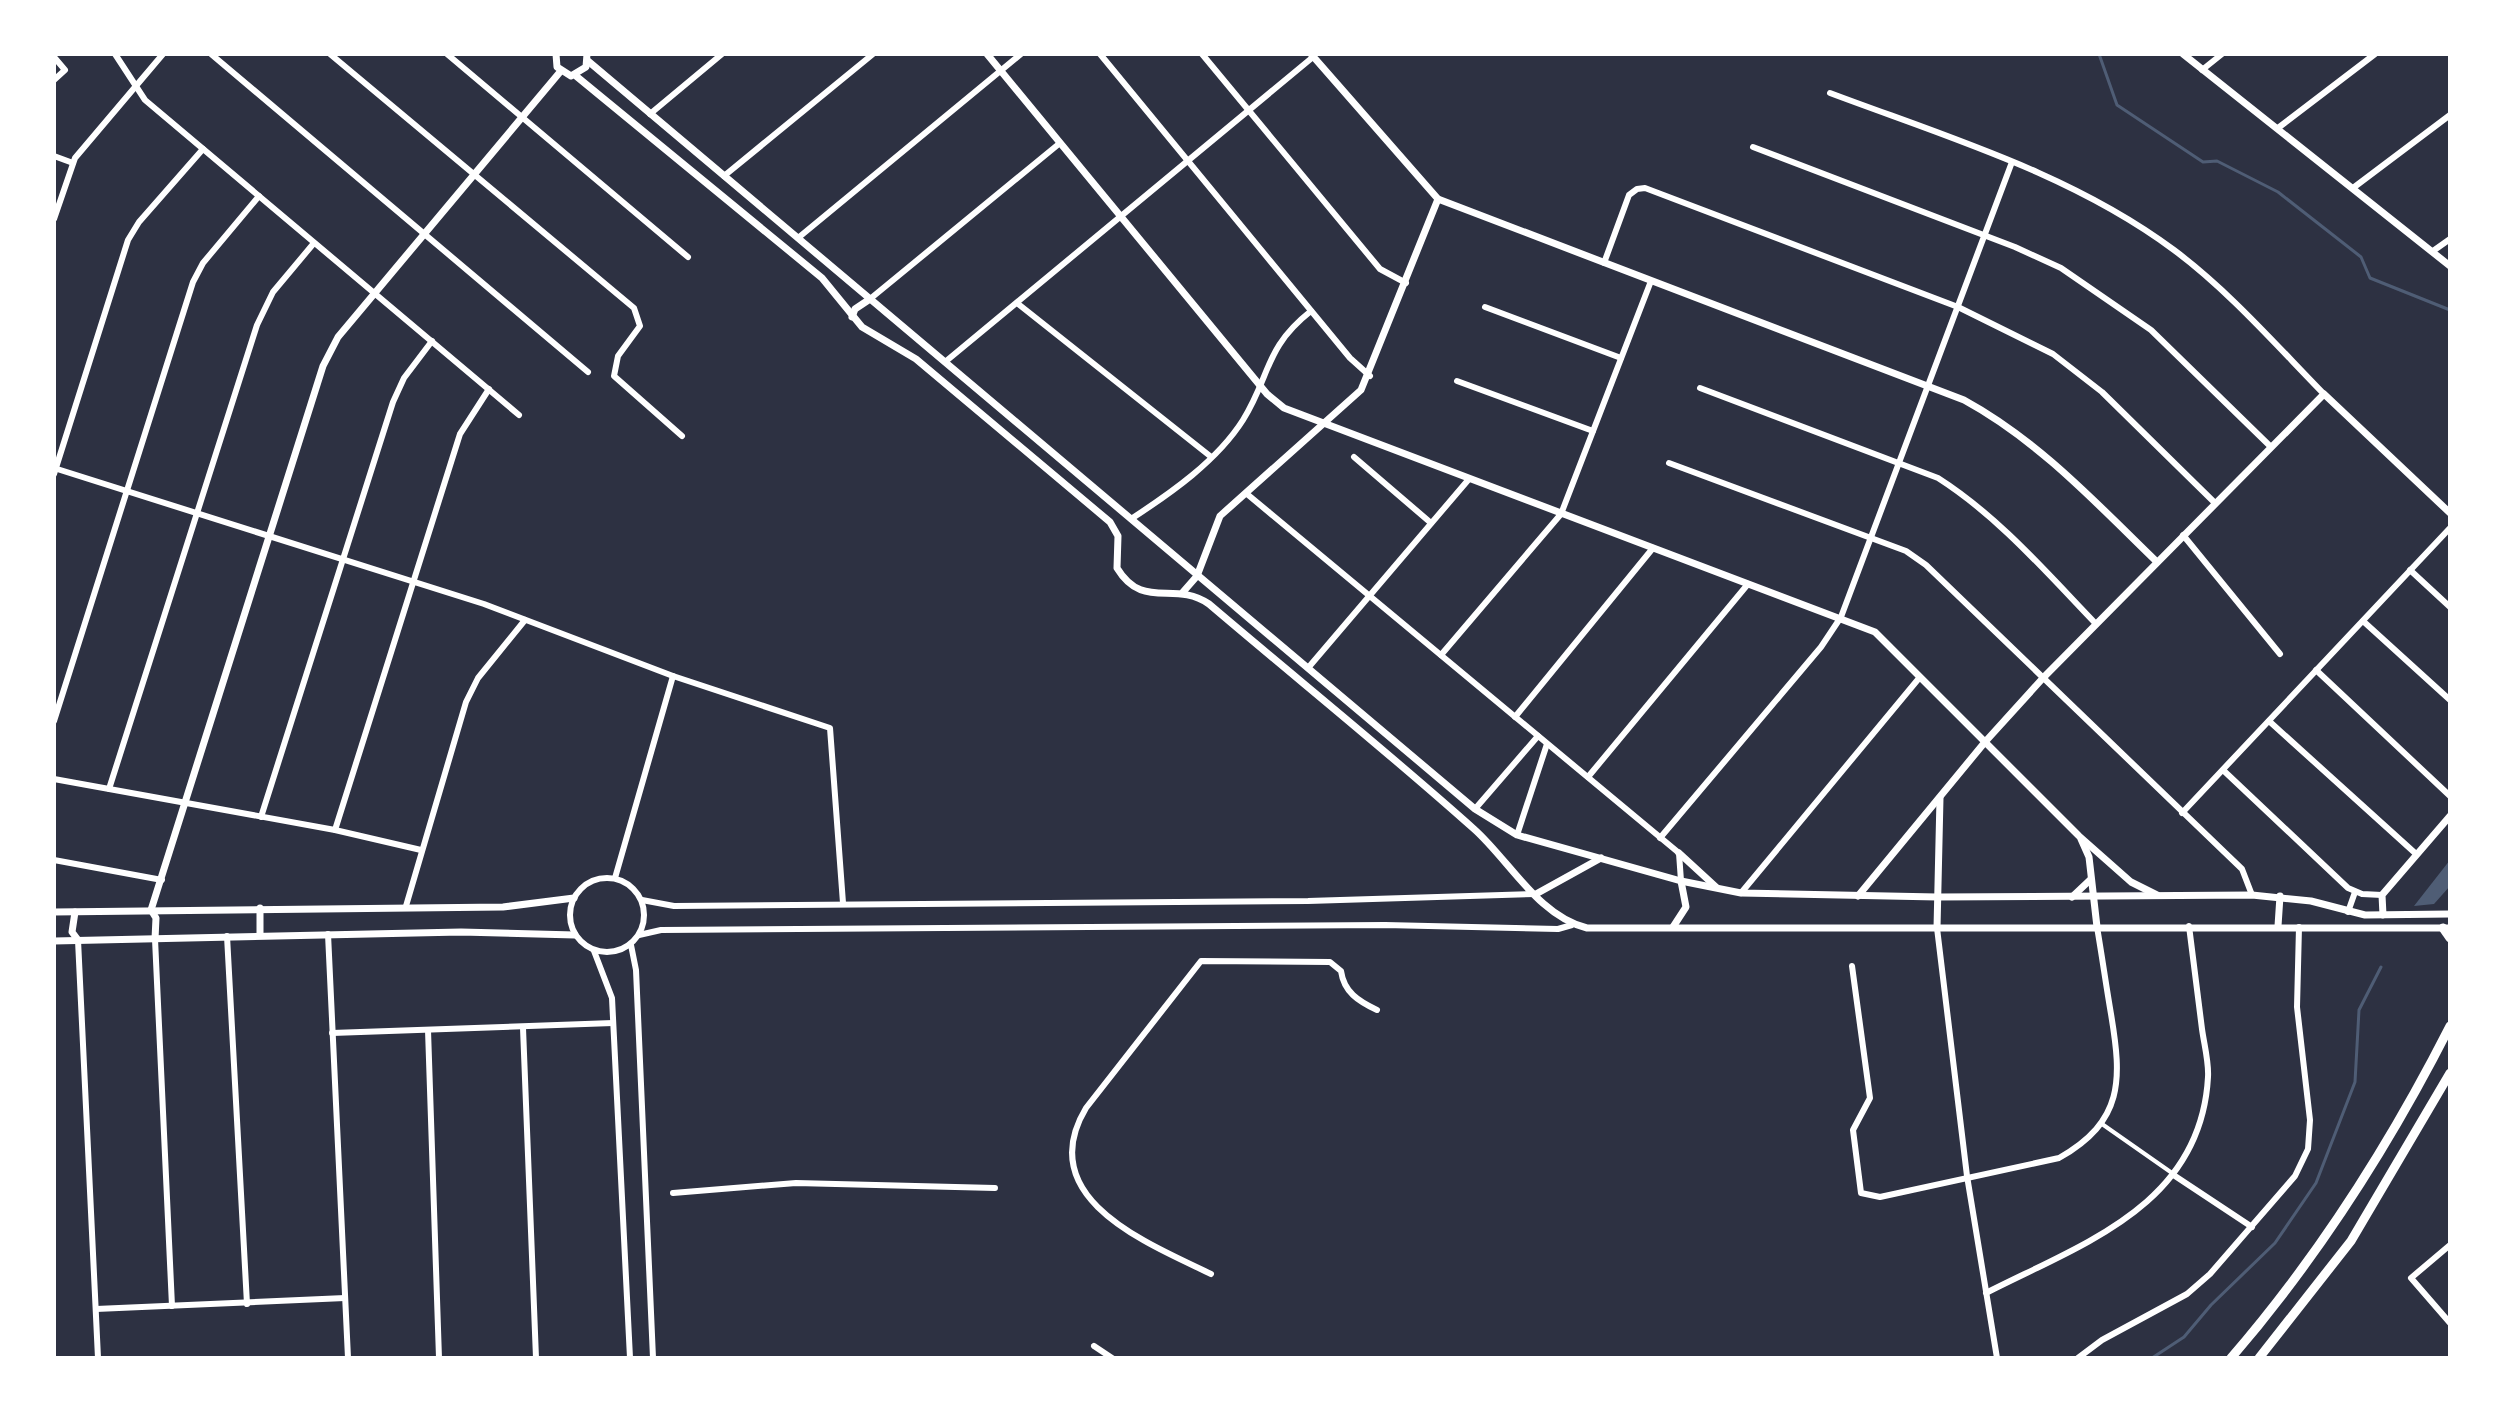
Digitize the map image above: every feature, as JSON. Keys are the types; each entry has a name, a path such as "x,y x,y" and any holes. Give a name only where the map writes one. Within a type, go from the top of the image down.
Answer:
{"main road":[{"path":"2446,928 2450,938"},
{"path":"2231,1358 2285,1294 2368,1176 2450,1026"},
{"path":"2259,1358 2351,1241 2450,1073"}],"street":[{"path":"115,54 129,72 134,88 519,415"},
{"path":"54,219 73,163 163,54"},
{"path":"211,54 588,372"},
{"path":"330,54 634,308 640,326 618,356 614,376 682,436"},
{"path":"447,54 688,257"},
{"path":"650,114 722,54"},
{"path":"724,176 873,54"},
{"path":"987,54 1259,385 1284,408 1875,632 2079,836 2131,882 2159,896"},
{"path":"798,238 1021,54"},
{"path":"1100,54 1311,311 1370,376"},
{"path":"1202,54 1380,269 1406,283"},
{"path":"2183,54 2450,266"},
{"path":"2202,70 2222,54"},
{"path":"2278,128 2375,54"},
{"path":"554,55 560,72"},
{"path":"945,362 1312,56 1438,199 1929,385 2003,422 2034,445 2157,562"},
{"path":"54,57 65,70 54,80"},
{"path":"576,76 587,57 650,114 1475,809 1517,835 1681,881 1741,893 1937,897 2252,895 2280,896 2348,912 2450,914"},
{"path":"151,910 323,366 338,337 560,72"},
{"path":"560,72 576,76 822,278 862,327 916,359 1110,522 1118,536 1117,568 1134,589 1164,595 1194,594 1209,604 1474,829 1536,894 1572,925"},
{"path":"1830,93 2012,162 2100,203 2174,250 2213,282 2324,394 2450,513"},
{"path":"2353,188 2450,115"},
{"path":"852,317 862,303 1060,143"},
{"path":"1753,147 1984,235 2061,268 2140,322 2271,447"},
{"path":"203,149 139,222 128,240 55,470 455,595 673,676 830,728 843,903"},
{"path":"54,156 73,163"},
{"path":"1660,838 1821,647 1841,617 2012,162"},
{"path":"1604,263 1629,195 1645,188 1958,307 2053,354 2102,392 2215,503"},
{"path":"54,721 193,282 203,263 259,196"},
{"path":"1183,592 1197,576 1220,516 1361,390 1370,376 1438,199"},
{"path":"2433,251 2450,239"},
{"path":"109,789 264,307 314,243"},
{"path":"1441,655 1561,514 1651,281"},
{"path":"1017,303 1210,456"},
{"path":"1485,307 1621,358"},
{"path":"1118,536 1131,519 1174,491 1245,417 1279,341 1311,311"},
{"path":"261,817 393,402 404,378 432,341"},
{"path":"1457,381 1593,431"},
{"path":"1700,388 1900,461 1938,478 1971,499 2096,624"},
{"path":"335,830 460,434 489,389"},
{"path":"1858,896 1985,742 2043,678 2324,394"},
{"path":"1354,457 1431,523"},
{"path":"1669,463 1871,537 1906,551 1926,565 2242,869 2252,895"},
{"path":"1308,668 1469,479"},
{"path":"1247,494 1679,853 1717,888"},
{"path":"2182,813 2450,528"},
{"path":"2183,535 2280,654"},
{"path":"1515,717 1653,548"},
{"path":"2410,570 2450,607"},
{"path":"1588,777 1748,584"},
{"path":"406,906 466,702 478,678 525,620"},
{"path":"2363,621 2450,700"},
{"path":"2316,670 2450,796"},
{"path":"615,878 673,676"},
{"path":"1741,893 1920,677"},
{"path":"2269,721 2415,853"},
{"path":"1475,809 1538,736"},
{"path":"1517,835 1547,744"},
{"path":"2223,770 2355,892 2382,895"},
{"path":"54,779 335,830 421,850"},
{"path":"1940,796 1937,928 1967,1176 1997,1358"},
{"path":"2383,915 2382,895 2450,816"},
{"path":"1852,966 1870,1098 1853,1130 1861,1193 1880,1197 2059,1158 2085,1143 2102,1124 2117,1093 2119,1065 2089,857 2079,836"},
{"path":"1673,927 1686,907 1679,853"},
{"path":"642,900 674,906 1308,901 1536,894 1601,858"},
{"path":"54,860 162,880"},
{"path":"54,912 260,908 283,912 406,906 503,907 574,898 592,881 615,878 627,882 642,900 645,912 639,935 631,945 619,951 594,951"},
{"path":"2072,897 2090,880"},
{"path":"2348,912 2355,892"},
{"path":"2278,926 2280,896"},
{"path":"574,898 570,923 575,935 594,951 612,998 630,1358"},
{"path":"260,908 260,935"},
{"path":"151,910 156,918 172,1306"},
{"path":"75,912 72,932 78,940 98,1358"},
{"path":"639,935 661,930 1385,925 1558,929 1572,925 1587,928 2446,928"},
{"path":"1986,1293 2083,1244 2146,1205 2175,1176 2202,1113 2208,1075 2189,926"},
{"path":"2078,1358 2102,1340 2187,1294 2210,1274 2295,1176 2308,1149 2310,1120 2297,1007 2299,927"},
{"path":"54,941 475,932 575,935"},
{"path":"328,934 348,1358"},
{"path":"227,936 247,1304"},
{"path":"631,945 636,970 653,1358"},
{"path":"1211,1274 1134,1238 1093,1201 1079,1182 1071,1155 1075,1127 1086,1108 1201,961 1330,962 1341,971 1343,986 1362,1003 1377,1010"},
{"path":"332,1033 613,1023"},
{"path":"523,1028 536,1358"},
{"path":"428,1030 439,1358"},
{"path":"2102,1124 2252,1227"},
{"path":"673,1193 796,1183 995,1188"},
{"path":"2450,1245 2411,1278 2450,1323"},
{"path":"96,1309 345,1298"},
{"path":"1094,1346 1112,1358"}],"water":[{"path":"2450,860 2450,886 2434,904 2414,906"}],"waterway":[{"path":"2099,54 2117,105 2203,162 2217,161 2278,192 2361,257 2370,278 2450,310"},
{"path":"2152,1358 2184,1337 2211,1305 2275,1243 2316,1183 2355,1082 2359,1010 2381,967"}]}
